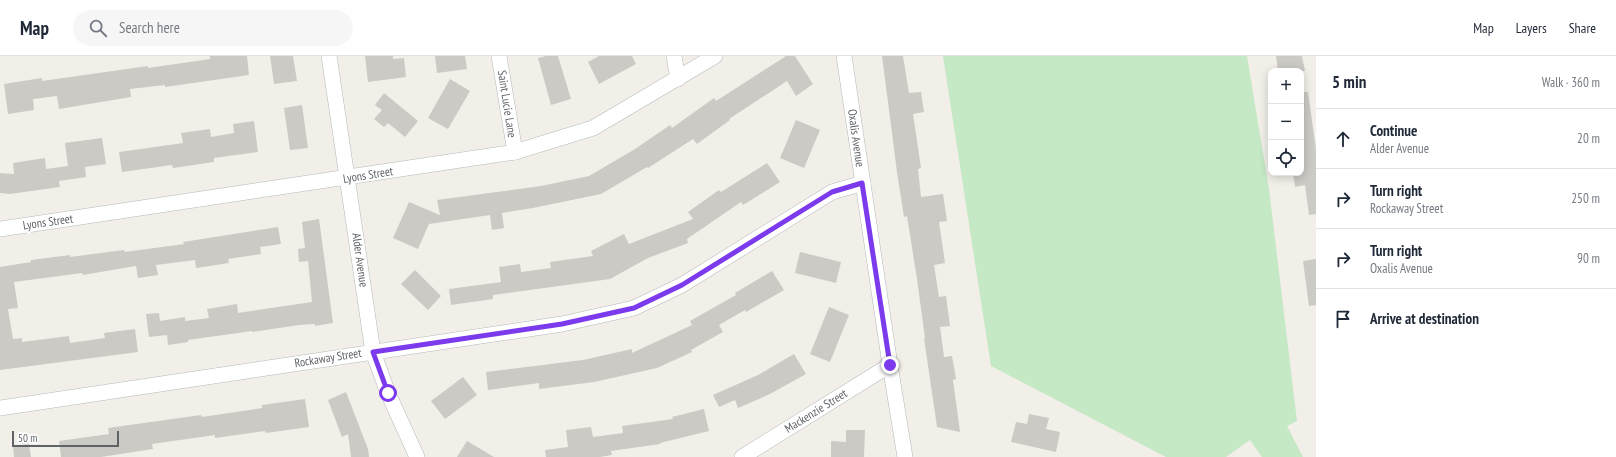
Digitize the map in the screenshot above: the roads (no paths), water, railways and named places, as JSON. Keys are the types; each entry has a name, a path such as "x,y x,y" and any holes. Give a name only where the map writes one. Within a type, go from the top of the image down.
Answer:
{"street":[{"name":"Alder Avenue","path":"328,56 348,178 373,352 388,393 417,457"},
{"name":"Saint Lucie Lane","path":"499,56 515,152"},
{"path":"674,56 678,79"},
{"name":"Lyons Street","path":"0,229 515,152 593,128 715,56"},
{"name":"Oxalis Avenue","path":"844,56 862,183 905,457"},
{"name":"Rockaway Street","path":"0,408 562,324 634,308 682,285 832,192 862,183"},
{"name":"Mackenzie Street","path":"742,457 890,365"}]}
